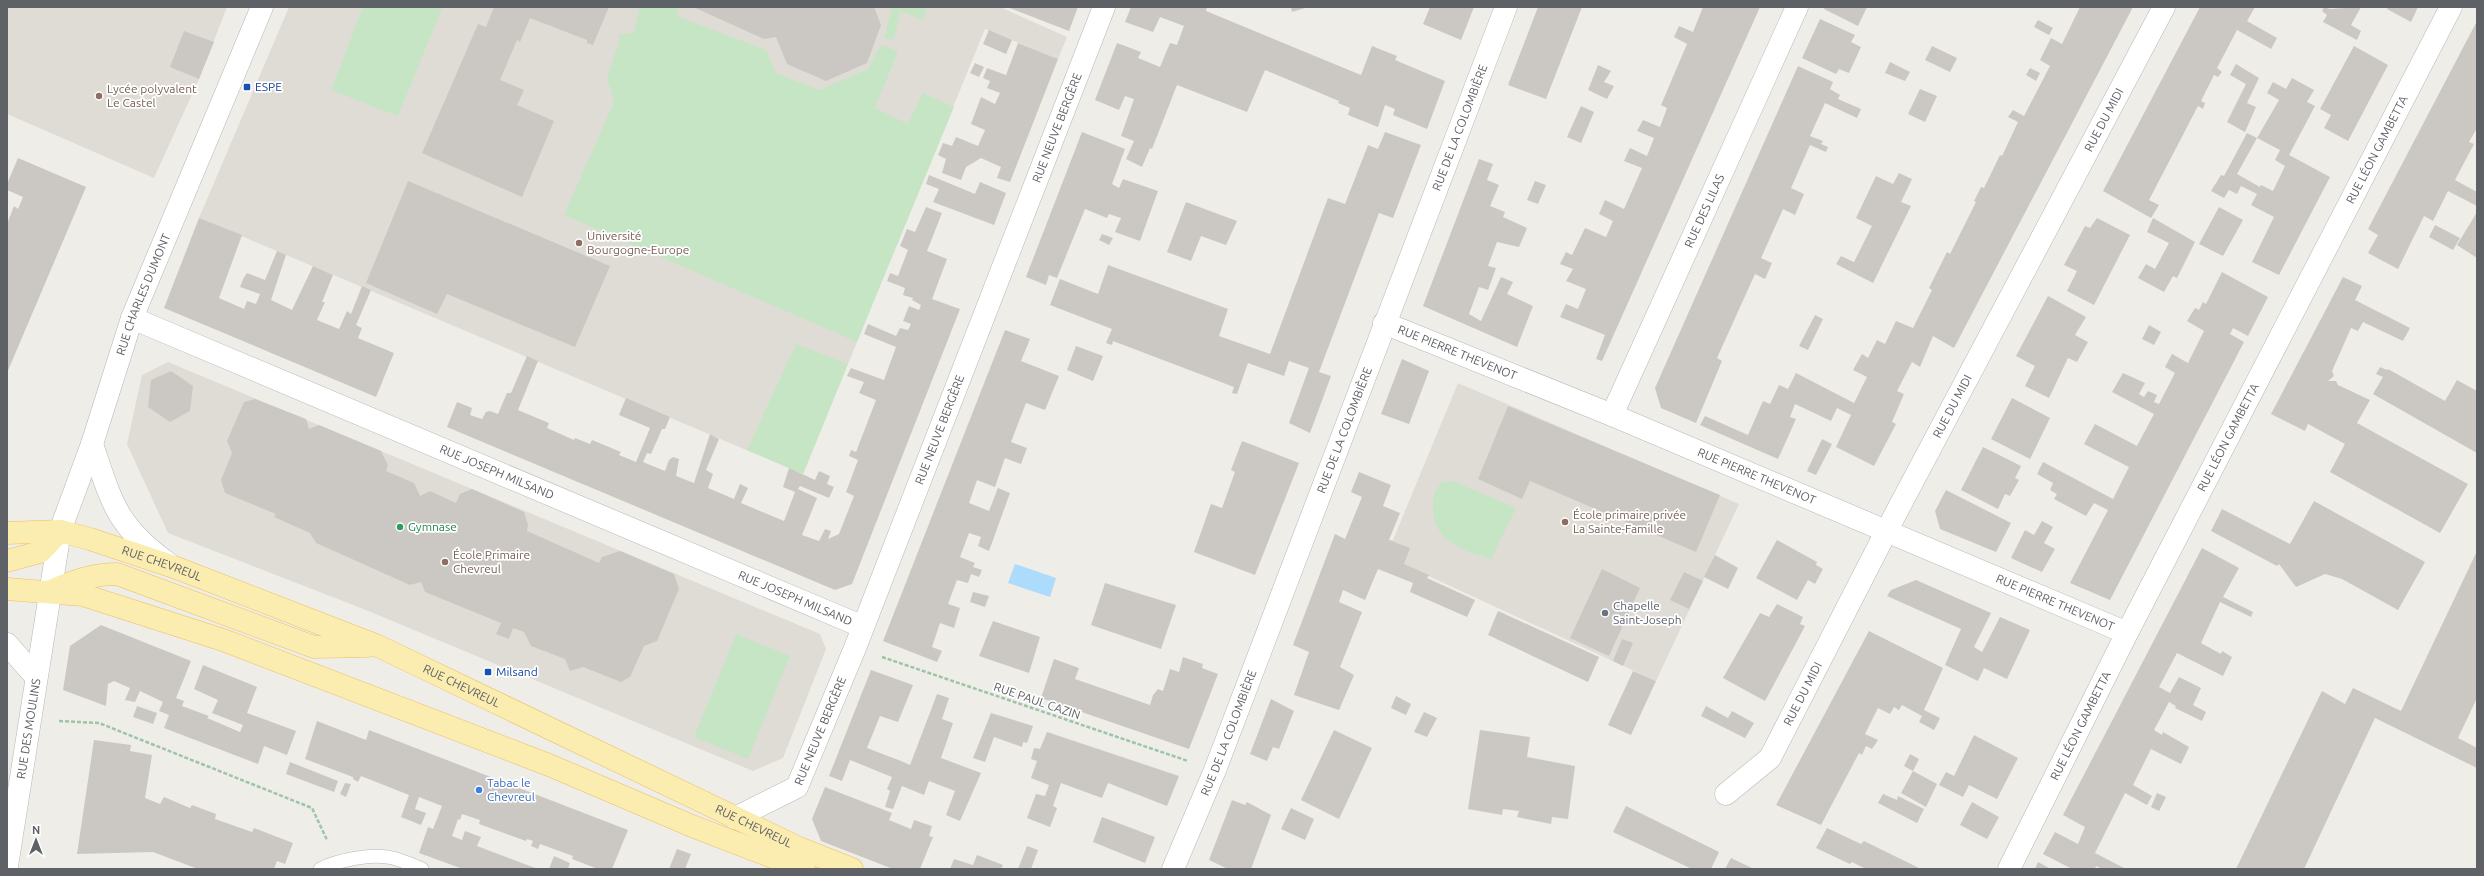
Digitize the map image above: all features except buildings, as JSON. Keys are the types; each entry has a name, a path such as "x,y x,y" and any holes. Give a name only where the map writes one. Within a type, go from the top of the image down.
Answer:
{"main road":[{"name":"RUE CHEVREUL","path":"7,533 60,531 97,541 174,567 378,646 798,848 852,869"},
{"path":"7,560 40,552 60,531"},
{"path":"50,591 76,580 103,574 117,574 314,647 378,646"},
{"name":"RUE CHEVREUL","path":"7,589 50,591 83,595 223,640 548,765 692,826 804,869"}],"street":[{"name":"RUE CHARLES DUMONT","path":"50,591 60,531 92,444 132,318 262,7"},
{"name":"RUE NEUVE BERGÈRE","path":"735,818 797,786 855,648 861,626 1104,7"},
{"name":"RUE DE LA COLOMBIÈRE","path":"1178,864 1506,7"},
{"name":"RUE DES LILAS","path":"1612,415 1797,7"},
{"name":"RUE DU MIDI","path":"1726,794 1770,758 1887,530 2164,7"},
{"name":"RUE LÉON GAMBETTA","path":"2009,869 2127,633 2451,7"},
{"name":"RUE JOSEPH MILSAND","path":"132,318 861,626"},
{"name":"RUE PIERRE THEVENOT","path":"1384,323 1612,415 1887,530 2127,633"},
{"path":"92,444 112,504 126,526 151,551 174,567"},
{"name":"RUE DES MOULINS","path":"7,866 50,591"},
{"path":"7,644 36,677"}],"lane":[{"path":"320,869 346,859 391,858 422,869"}],"path":[{"name":"RUE PAUL CAZIN","path":"855,648 1215,770"},
{"path":"30,717 70,722 99,723 312,808 337,862"}],"shaded area":[{"name":"Lycée polyvalent Le Castel","path":"7,7 227,7 199,79 154,178 7,114"},
{"name":"Université Bourgogne-Europe","path":"289,7 1000,7 1067,37 1058,59 985,29 803,474 199,218"},
{"name":"École Primaire Chevreul","path":"168,362 820,634 826,649 783,758 753,771 366,610 168,533 127,444 142,375"},
{"name":"École primaire privée La Sainte-Famille","path":"1458,383 1739,504 1656,681 1383,555 1389,540 1393,540"}],"green space":[{"path":"363,7 442,8 398,116 331,90"},
{"path":"640,7 678,7 677,16 766,50 776,73 819,90 868,69 881,45 898,51 875,108 908,124 923,93 954,107 857,342 564,215 614,102 607,78 619,42 619,35 634,32"},
{"path":"892,7 927,7 923,20 900,11 894,40 884,38"},
{"path":"796,344 848,364 803,474 747,450"},
{"path":"1453,481 1516,508 1491,559 1471,553 1452,543 1438,528 1434,519 1434,494 1442,482"},
{"path":"736,634 790,656 748,759 694,737"}],"water":[{"path":"1015,564 1056,578 1050,597 1008,583"}],"place":[{"name":"ESPE","path":"247,87"},
{"name":"Lycée polyvalent Le Castel","path":"99,96"},
{"name":"Université Bourgogne-Europe","path":"579,243"},
{"name":"École primaire privée La Sainte-Famille","path":"1565,522"},
{"name":"Gymnase","path":"400,527"},
{"name":"École Primaire Chevreul","path":"445,562"},
{"name":"Chapelle Saint-Joseph","path":"1605,613"},
{"name":"Milsand","path":"488,672"},
{"name":"Tabac le Chevreul","path":"479,790"}]}
